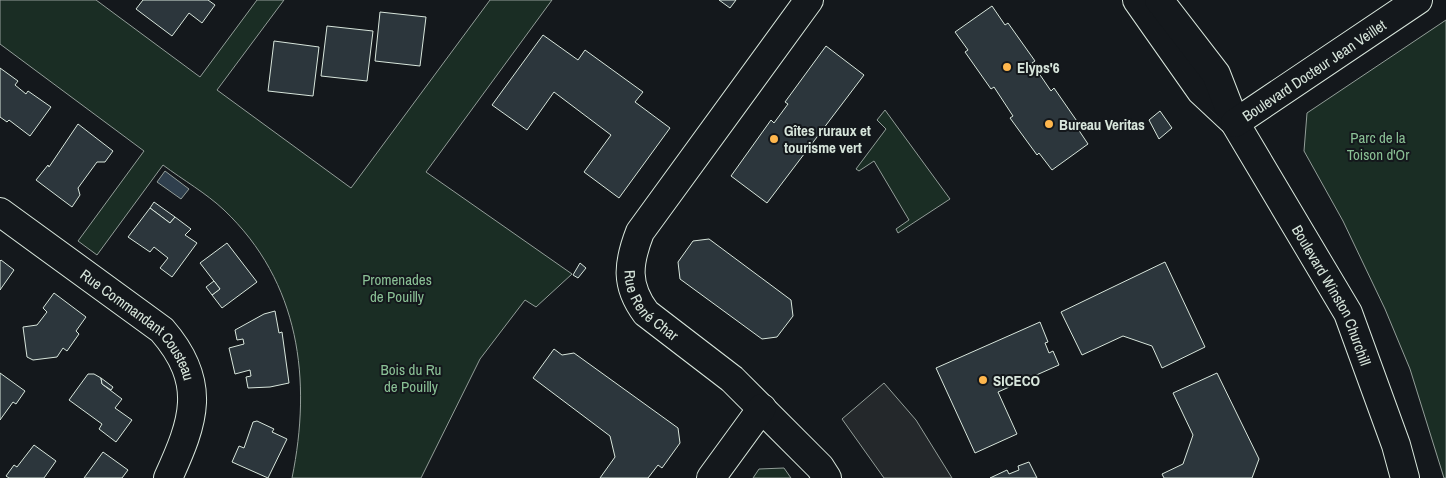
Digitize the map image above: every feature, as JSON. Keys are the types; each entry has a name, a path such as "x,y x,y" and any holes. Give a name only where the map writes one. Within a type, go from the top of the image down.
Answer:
{"street":[{"name":"Rue René Char","path":"809,0 640,232 633,250 630,266 631,284 636,300 646,313 732,379 820,467 827,478"},
{"name":"Boulevard Winston Churchill","path":"1137,0 1201,91 1235,123"},
{"name":"Boulevard Winston Churchill","path":"1159,0 1216,74 1235,123 1348,313 1396,445 1405,478"},
{"name":"Boulevard Docteur Jean Veillet","path":"1235,123 1418,0"},
{"name":"Rue Commandant Cousteau","path":"0,212 162,330 178,352 186,365 190,380 192,410 186,438 168,478"},
{"path":"711,478 762,408"}],"green space":[{"name":"Promenades de Pouilly","path":"0,0 96,0 200,77 257,0 284,0 217,90 351,188 490,0 552,0 426,172 572,274 536,307 525,300 480,359 421,478 292,478 298,441 299,369 294,334 284,301 270,268 250,238 217,204 163,165 97,255 78,241 144,151 0,44"},
{"name":"Parc de la Toison d'Or","path":"1446,20 1446,478 1444,478 1410,369 1385,309 1343,221 1304,151 1307,113"},
{"path":"885,110 950,199 898,233 896,229 909,220 874,161 859,171 856,169 886,129 877,120"},
{"path":"784,468 791,478 753,478 759,469"}],"shaded area":[{"path":"884,383 916,420 952,478 884,478 842,419"}],"water":[{"path":"165,171 189,189 181,199 157,182"}],"building":[{"path":"143,0 208,0 215,5 202,23 189,13 172,36 136,9"},
{"path":"719,0 736,0 730,8"},
{"path":"992,6 1005,25 1008,23 1035,61 1032,63 1051,91 1054,88 1081,127 1078,129 1088,144 1052,170 1039,153 1037,155 1010,118 1013,116 994,87 991,89 965,52 968,50 955,32"},
{"path":"380,12 426,17 420,66 375,61"},
{"path":"327,26 373,31 367,81 321,76"},
{"path":"543,35 578,60 585,50 643,92 635,102 670,128 619,198 584,172 611,135 554,92 527,130 492,105"},
{"path":"274,41 319,47 313,96 268,91"},
{"path":"826,46 864,75 767,203 731,176 771,120 774,123 788,104 785,102"},
{"path":"0,68 18,81 15,85 26,94 28,91 51,107 30,136 9,120 7,122 0,117"},
{"path":"1160,111 1172,128 1159,139 1149,120"},
{"path":"78,124 113,151 105,162 97,162 78,188 80,195 72,207 36,180 48,165 49,167"},
{"path":"154,202 175,217 170,223 150,208"},
{"path":"150,208 170,223 175,217 191,229 185,235 197,243 172,277 160,268 168,258 154,247 150,252 128,237"},
{"path":"709,239 791,300 793,316 777,337 762,339 680,279 678,262 693,241"},
{"path":"227,243 257,282 222,308 212,295 220,289 200,263"},
{"path":"0,261 14,270 0,290"},
{"path":"1165,262 1205,347 1162,368 1152,346 1123,336 1082,355 1061,312"},
{"path":"580,263 586,268 578,278 573,275"},
{"path":"214,281 220,289 212,295 206,287"},
{"path":"54,293 86,317 76,331 79,334 67,351 63,348 57,357 33,360 27,357 23,327 37,325 47,312 43,308"},
{"path":"275,311 279,333 282,332 289,383 270,387 248,388 246,377 251,376 250,370 235,374 229,348 244,344 243,339 237,340 235,330 264,314"},
{"name":"SICECO","path":"1040,322 1048,342 1045,343 1049,353 1053,351 1059,365 998,392 1017,434 975,453 936,368"},
{"path":"554,349 562,355 574,353 678,428 680,443 662,468 658,465 648,478 600,478 615,457 610,436 533,378"},
{"path":"0,373 25,391 16,404 13,402 0,420"},
{"path":"1217,373 1259,459 1252,478 1164,478 1162,474 1183,464 1193,435 1173,393"},
{"path":"88,374 94,374 101,378 102,384 122,399 115,408 132,420 116,442 99,429 102,424 69,400"},
{"path":"101,378 113,387 111,390 102,384"},
{"path":"257,421 274,429 272,432 287,439 268,478 232,462 239,446 244,448 253,422"},
{"path":"34,445 56,461 44,478 9,478 6,476 14,465 17,467"},
{"path":"103,452 128,470 122,478 84,478"},
{"path":"1029,462 1037,478 990,478 1007,470 1009,474 1019,470 1018,466"}],"place":[{"name":"Elyps'6","path":"1007,67"},
{"name":"Bureau Veritas","path":"1049,124"},
{"name":"Gîtes ruraux et tourisme vert","path":"774,139"},
{"name":"SICECO","path":"983,380"}],"park label":[{"name":"Bois du Ru de Pouilly","path":"411,378"}]}
